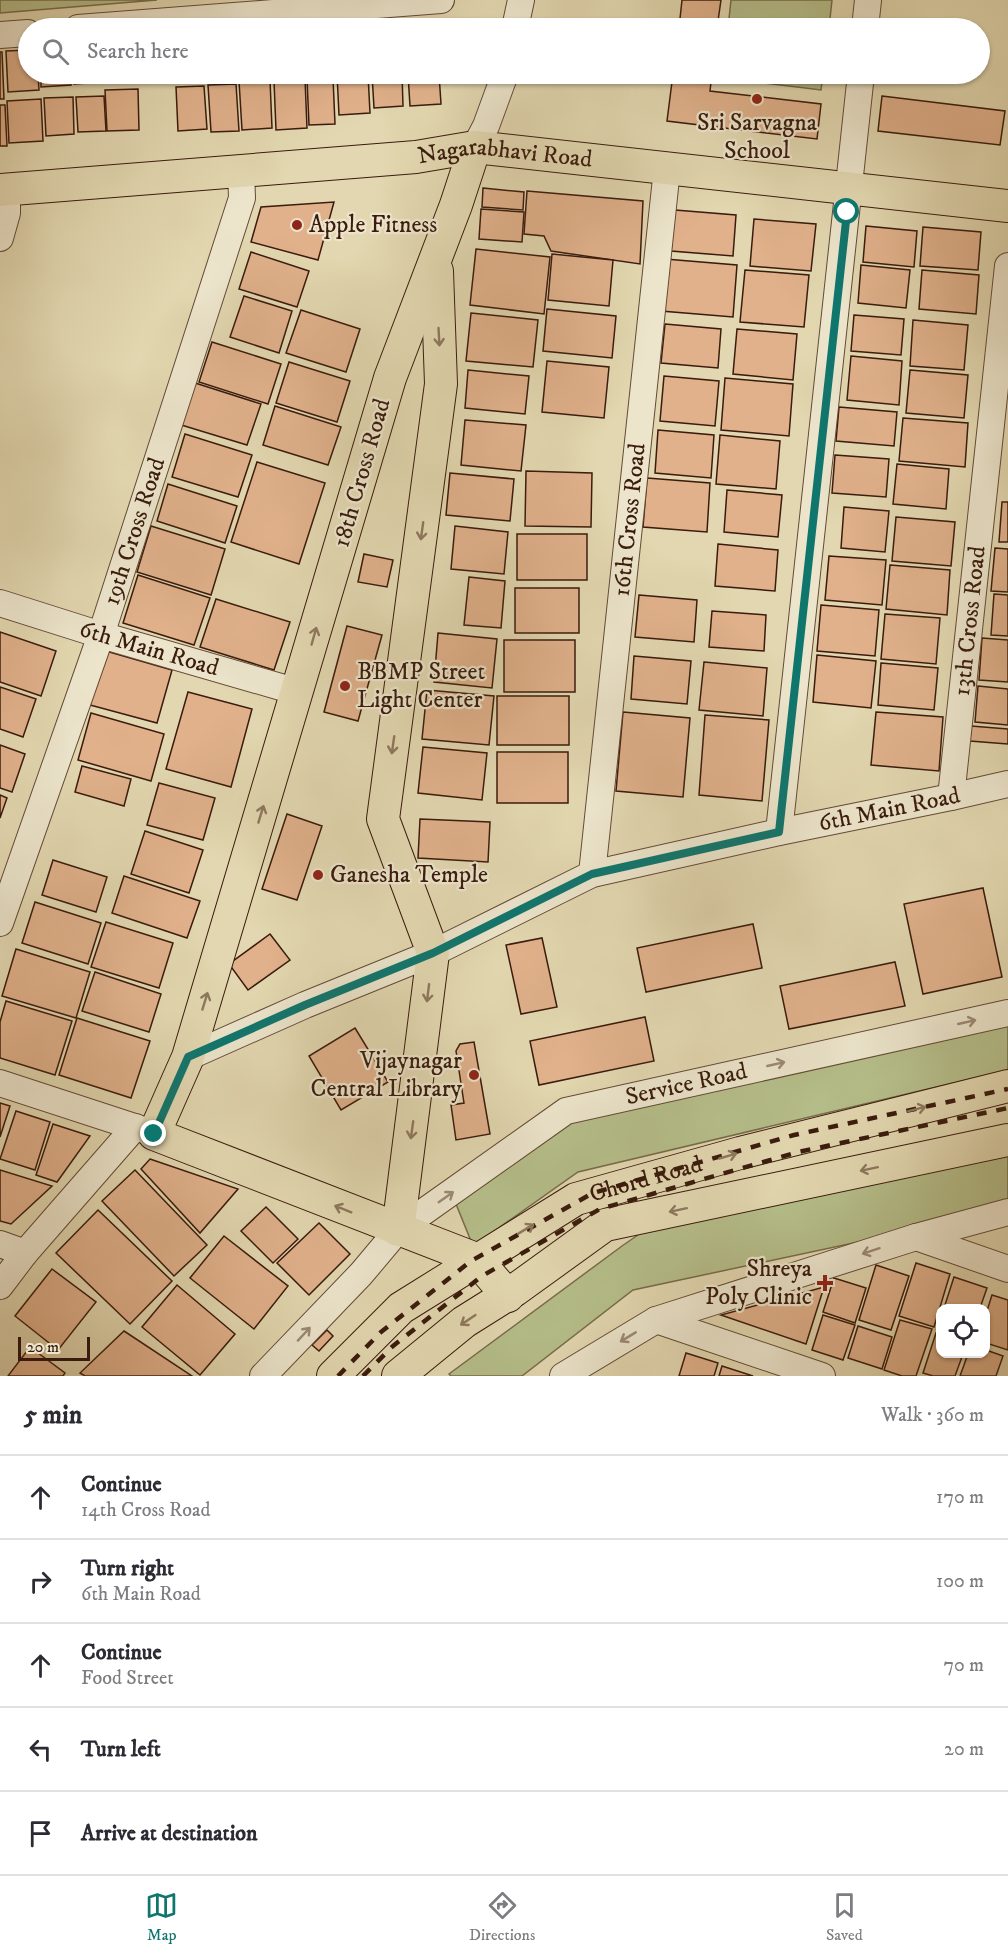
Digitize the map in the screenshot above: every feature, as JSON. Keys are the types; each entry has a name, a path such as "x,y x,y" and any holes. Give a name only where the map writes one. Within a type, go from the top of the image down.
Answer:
{"main road":[{"name":"Nagarabhavi Road","path":"3,190 416,157 475,147 1008,206"},
{"name":"18th Cross Road","path":"145,1130 188,1057 390,378 475,147"},
{"path":"398,1230 433,953 383,819 441,384 436,258"},
{"name":"Chord Road","path":"333,1376 400,1308 576,1198 740,1153 1008,1086"},
{"path":"145,1130 476,1260 508,1296"},
{"name":"Chord Road","path":"401,1375 464,1322 508,1296 605,1225 1008,1140"}],"street":[{"path":"208,18 441,0"},
{"path":"517,18 521,0"},
{"path":"866,18 868,0"},
{"path":"0,35 18,34"},
{"path":"475,147 486,126 501,84"},
{"path":"779,832 860,84"},
{"name":"16th Cross Road","path":"592,874 667,169"},
{"name":"19th Cross Road","path":"0,923 101,635 242,198 241,171"},
{"path":"0,238 7,213 3,190"},
{"name":"13th Cross Road","path":"951,797 1008,266"},
{"name":"6th Main Road","path":"0,603 297,692"},
{"name":"6th Main Road","path":"188,1057 305,1005 433,953 592,874 1008,784"},
{"name":"Service Road","path":"263,1376 361,1274 398,1230 566,1112 1008,1012"},
{"path":"0,1083 145,1130 25,1253 0,1286"},
{"path":"563,1376 656,1320 916,1237 1008,1212"},
{"path":"916,1237 1008,1269"},
{"path":"0,1244 25,1253"},
{"path":"656,1320 822,1376"}],"green space":[{"path":"0,0 157,0 0,13"},
{"path":"731,0 832,0 830,18 729,18"},
{"path":"772,84 822,84 821,90"},
{"path":"1008,1019 1008,1070 578,1172 473,1246 454,1199 574,1118"},
{"path":"1008,1150 1008,1210 633,1290 522,1376 451,1376 449,1374 671,1212"}],"building":[{"path":"682,0 721,0 718,18 680,18"},
{"path":"18,50 18,84 39,84 39,90 8,92 6,51"},
{"path":"0,52 2,52 4,99 0,99"},
{"path":"41,84 71,85 41,87"},
{"path":"236,84 239,131 211,132 208,85"},
{"path":"239,84 270,84 272,128 242,130"},
{"path":"274,84 305,84 307,128 276,130"},
{"path":"307,84 333,84 335,124 309,125"},
{"path":"337,84 369,84 370,113 339,115"},
{"path":"373,84 402,84 403,106 374,108"},
{"path":"409,84 440,84 441,104 410,106"},
{"path":"672,84 711,84 710,91 821,104 817,139 667,121"},
{"path":"204,86 207,129 178,131 176,87"},
{"path":"138,89 139,130 107,131 105,90"},
{"path":"104,96 106,131 78,132 76,97"},
{"path":"882,96 1005,111 1000,145 878,131"},
{"path":"73,97 74,134 46,136 44,98"},
{"path":"41,99 43,141 9,143 7,101"},
{"path":"0,105 5,105 7,146 0,146"},
{"path":"483,188 524,192 523,210 482,207"},
{"path":"527,191 643,201 640,264 551,251 544,236 524,234"},
{"path":"334,202 318,260 251,242 261,207"},
{"path":"481,209 524,212 522,242 479,239"},
{"path":"675,210 736,215 733,256 671,251"},
{"path":"754,219 816,224 811,271 750,266"},
{"path":"866,226 917,231 914,267 863,262"},
{"path":"923,227 981,232 978,270 920,266"},
{"path":"476,249 550,257 544,314 470,305"},
{"path":"251,252 309,271 297,307 239,289"},
{"path":"552,254 613,260 609,306 548,300"},
{"path":"665,259 737,265 733,317 661,311"},
{"path":"861,265 910,270 906,308 858,303"},
{"path":"745,270 809,275 804,327 740,322"},
{"path":"922,270 979,275 976,314 919,309"},
{"path":"244,296 292,311 279,353 230,337"},
{"path":"547,309 616,316 612,358 543,351"},
{"path":"301,310 360,329 346,372 286,353"},
{"path":"471,313 538,320 533,367 466,361"},
{"path":"854,315 904,319 901,355 851,351"},
{"path":"913,320 968,325 964,370 910,366"},
{"path":"665,324 721,329 718,368 661,363"},
{"path":"737,329 797,334 793,380 733,374"},
{"path":"212,342 281,364 268,404 199,382"},
{"path":"851,356 902,361 899,405 847,400"},
{"path":"547,361 609,367 604,418 542,412"},
{"path":"289,362 350,381 337,422 276,403"},
{"path":"468,370 529,376 525,414 465,408"},
{"path":"910,370 968,375 964,418 906,413"},
{"path":"664,376 719,381 715,426 660,421"},
{"path":"725,378 793,384 789,436 721,430"},
{"path":"192,382 261,404 247,445 178,424"},
{"path":"275,406 341,427 328,465 263,445"},
{"path":"839,407 897,412 894,446 836,441"},
{"path":"903,418 968,423 965,467 899,461"},
{"path":"465,420 526,425 521,471 461,465"},
{"path":"658,430 714,435 711,478 655,473"},
{"path":"185,434 252,455 238,497 172,477"},
{"path":"720,435 780,441 776,489 716,484"},
{"path":"835,455 889,459 886,497 832,493"},
{"path":"257,462 325,483 299,564 231,542"},
{"path":"897,464 949,469 946,509 893,504"},
{"path":"526,471 592,473 591,527 525,526"},
{"path":"450,473 514,479 510,521 446,515"},
{"path":"647,478 710,483 707,532 643,527"},
{"path":"168,484 237,506 225,543 157,521"},
{"path":"727,490 782,495 778,537 724,532"},
{"path":"1002,502 1008,502 1008,542 999,542"},
{"path":"844,507 889,511 885,552 841,548"},
{"path":"896,517 955,522 951,566 892,561"},
{"path":"151,526 225,549 211,595 137,572"},
{"path":"455,526 508,532 504,574 451,569"},
{"path":"517,534 587,534 587,580 517,580"},
{"path":"718,544 778,550 775,591 715,586"},
{"path":"995,548 1008,549 1008,592 991,591"},
{"path":"364,554 393,560 387,587 358,582"},
{"path":"829,556 886,560 882,605 825,600"},
{"path":"890,565 950,570 947,615 886,609"},
{"path":"138,575 210,598 194,645 123,623"},
{"path":"469,577 505,581 501,628 464,625"},
{"path":"515,588 579,588 579,633 515,633"},
{"path":"994,594 1008,595 1008,636 991,635"},
{"path":"639,595 697,600 694,642 635,637"},
{"path":"216,599 290,622 274,670 200,647"},
{"path":"821,605 879,610 875,656 817,651"},
{"path":"712,611 766,615 764,651 709,647"},
{"path":"885,614 940,618 936,664 881,659"},
{"path":"347,626 382,635 358,721 324,712"},
{"path":"0,632 56,651 41,696 0,682"},
{"path":"438,633 497,639 492,688 434,682"},
{"path":"982,638 1008,640 1008,682 979,680"},
{"path":"504,640 575,640 575,692 504,692"},
{"path":"106,651 172,670 157,723 90,705"},
{"path":"817,655 876,661 871,708 813,702"},
{"path":"634,656 691,661 687,704 631,699"},
{"path":"704,662 767,668 763,716 699,710"},
{"path":"881,663 938,668 934,710 878,705"},
{"path":"978,686 1008,689 1008,725 975,722"},
{"path":"0,687 36,699 23,737 0,729"},
{"path":"427,690 494,696 489,745 422,739"},
{"path":"188,692 252,709 231,787 166,769"},
{"path":"497,696 569,696 569,745 497,745"},
{"path":"623,712 690,718 683,797 616,791"},
{"path":"876,712 943,717 939,771 871,765"},
{"path":"91,713 164,734 151,781 78,760"},
{"path":"705,715 769,720 762,801 699,795"},
{"path":"971,726 1008,729 1008,744 970,741"},
{"path":"0,745 25,754 12,792 0,788"},
{"path":"423,747 487,753 482,800 418,793"},
{"path":"497,752 568,752 568,803 497,803"},
{"path":"82,766 131,779 124,806 75,792"},
{"path":"159,783 215,798 203,840 147,825"},
{"path":"0,795 7,798 0,818"},
{"path":"287,814 322,826 297,900 262,889"},
{"path":"420,819 490,822 488,862 418,858"},
{"path":"145,831 203,850 189,893 131,874"},
{"path":"53,860 107,877 96,912 42,895"},
{"path":"124,876 200,901 187,938 112,913"},
{"path":"983,888 1002,977 923,994 904,904"},
{"path":"35,902 101,923 88,964 22,943"},
{"path":"106,922 173,943 159,988 91,967"},
{"path":"753,924 762,968 646,992 637,948"},
{"path":"270,934 290,960 248,990 229,964"},
{"path":"542,938 557,1007 521,1014 506,945"},
{"path":"16,949 90,972 76,1018 2,996"},
{"path":"895,962 905,1006 789,1029 780,986"},
{"path":"95,972 161,994 149,1032 82,1011"},
{"path":"6,1001 72,1021 55,1075 0,1058 0,1022"},
{"path":"645,1017 654,1061 539,1085 530,1041"},
{"path":"77,1018 150,1041 131,1098 59,1075"},
{"path":"355,1028 388,1082 341,1110 309,1056"},
{"path":"474,1042 490,1134 456,1140 451,1105 464,1103 456,1051 460,1044"},
{"path":"0,1103 10,1106 0,1137"},
{"path":"16,1111 50,1122 35,1170 0,1159"},
{"path":"53,1124 90,1136 57,1182 36,1175"},
{"path":"150,1159 238,1189 200,1233 141,1169"},
{"path":"0,1170 52,1186 11,1224 0,1221"},
{"path":"135,1170 207,1245 174,1276 102,1201"},
{"path":"266,1207 298,1239 273,1263 241,1231"},
{"path":"98,1210 172,1281 130,1324 56,1253"},
{"path":"319,1223 350,1254 309,1295 277,1263"},
{"path":"224,1236 288,1286 254,1329 190,1278"},
{"path":"916,1263 950,1274 941,1304 936,1304 934,1327 899,1316"},
{"path":"876,1265 909,1276 891,1330 859,1320"},
{"path":"52,1269 96,1302 58,1350 15,1316"},
{"path":"954,1277 987,1288 981,1304 945,1304"},
{"path":"834,1278 866,1288 855,1323 823,1312"},
{"path":"177,1285 235,1334 200,1375 142,1327"},
{"path":"824,1287 806,1344 721,1315"},
{"path":"992,1295 1008,1300 1008,1350 990,1344 989,1304"},
{"path":"823,1315 855,1325 843,1360 812,1350"},
{"path":"900,1320 932,1329 916,1376 902,1376 884,1370"},
{"path":"858,1326 892,1337 882,1369 848,1358"},
{"path":"327,1330 333,1336 319,1351 312,1345"},
{"path":"124,1331 192,1376 85,1376 80,1373"},
{"path":"936,1333 936,1358 962,1358 955,1376 933,1376 923,1373"},
{"path":"30,1347 65,1373 63,1376 8,1376"},
{"path":"990,1351 1003,1356 996,1376 960,1376 967,1358 990,1358"},
{"path":"686,1353 718,1363 714,1376 679,1376"},
{"path":"722,1366 753,1376 719,1376"}],"railway":[{"path":"338,1376 381,1332 471,1261 593,1193 794,1135 1008,1089"},
{"path":"363,1376 393,1346 482,1276 600,1209 798,1152 1008,1108"}],"place":[{"name":"Sri Sarvagna School","path":"757,99"},
{"name":"Apple Fitness","path":"297,225"},
{"name":"BBMP Street Light Center","path":"345,686"},
{"name":"Ganesha Temple","path":"318,875"},
{"name":"Vijaynagar Central Library","path":"474,1075"},
{"name":"Shreya Poly Clinic","path":"825,1283"}],"route":[{"path":"154,1134 188,1057 305,1005 433,953 592,874 779,832 847,212"}]}
